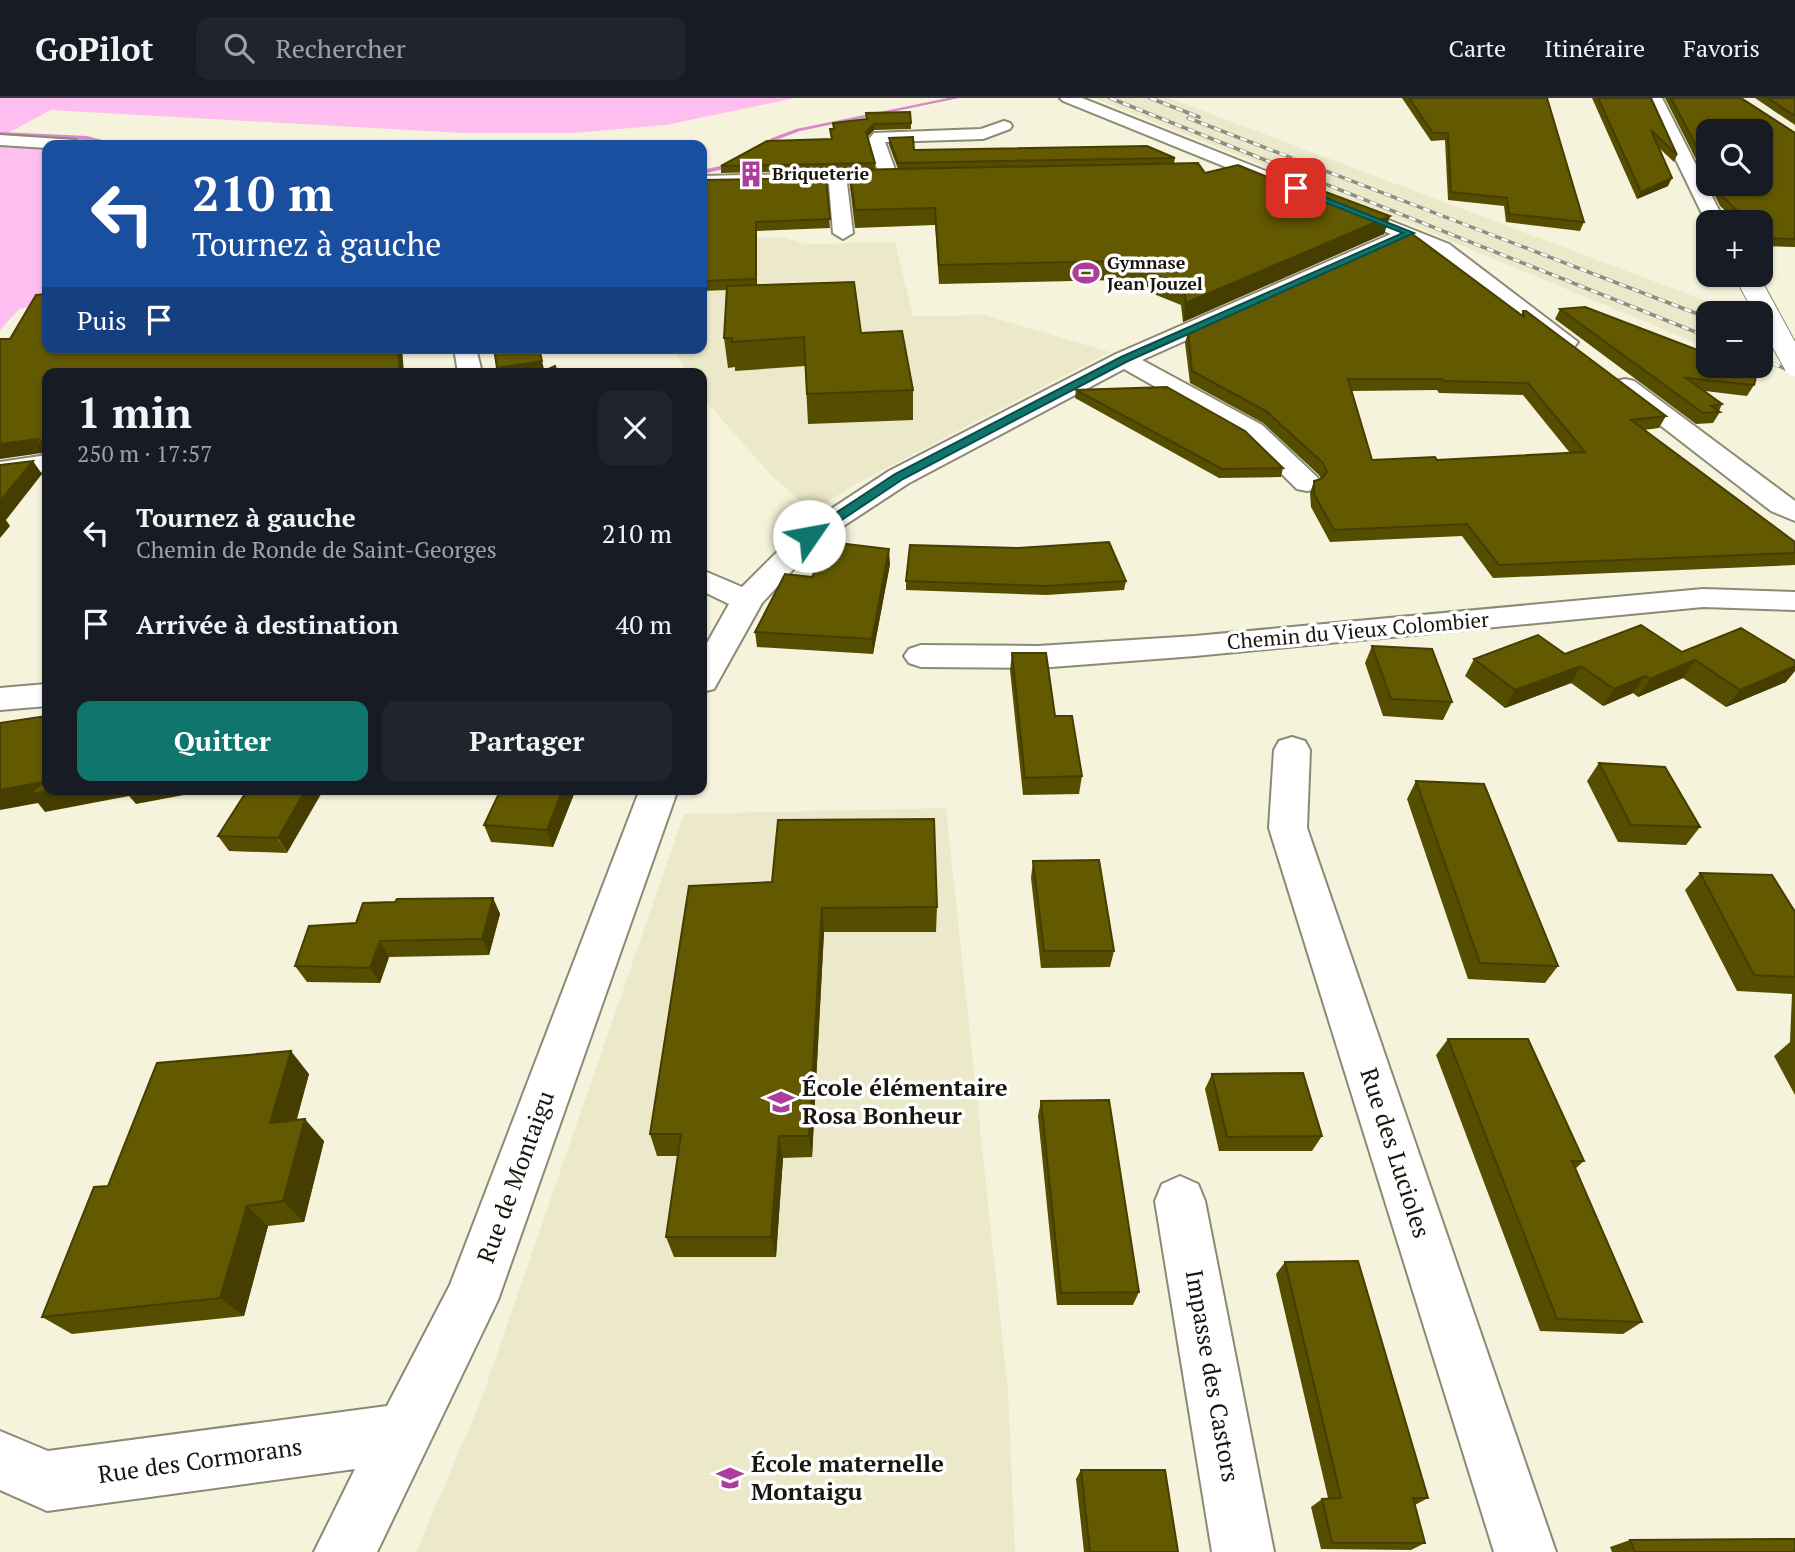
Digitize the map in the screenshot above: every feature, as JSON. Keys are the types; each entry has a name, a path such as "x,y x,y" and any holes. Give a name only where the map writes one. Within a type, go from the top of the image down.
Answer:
{"street":[{"path":"1068,98 1443,248 1585,356"},
{"path":"1654,98 1710,210"},
{"path":"889,177 876,140 880,137 983,134 1004,126"},
{"path":"0,140 42,143"},
{"path":"1207,172 1251,171"},
{"path":"707,181 917,177"},
{"path":"837,178 844,233"},
{"path":"707,672 747,601 760,584 809,536 899,477 1124,359 1410,233"},
{"path":"1752,287 1795,365"},
{"path":"1124,359 1253,431 1307,483"},
{"path":"1607,373 1782,505 1795,512"},
{"path":"0,470 42,464"},
{"path":"707,581 747,601"},
{"name":"Chemin du Vieux Colombier","path":"921,656 1038,657 1195,646 1703,598 1795,601"},
{"path":"0,699 42,695"},
{"name":"Rue des Lucioles","path":"1292,750 1288,828 1525,1552"},
{"name":"Rue de Montaigu","path":"345,1552 471,1300 657,795"},
{"name":"Impasse des Castors","path":"1181,1201 1243,1552"},
{"name":"Rue des Cormorans","path":"0,1460 47,1481 405,1433"}],"shaded area":[{"path":"0,98 795,98 666,125 573,133 463,133 51,110 8,133 0,133"},
{"path":"1094,98 1169,98 1706,301 1696,301 1696,343 1388,215"},
{"path":"0,147 42,148 42,305 19,309 0,330"},
{"path":"782,237 806,244 895,242 913,316 984,315 1110,352 869,477 811,511 772,476 707,403 707,368 684,368 676,354 707,354 707,240"},
{"name":"École élémentaire Rosa Bonheur","path":"946,808 1008,1391 1015,1552 416,1552 480,1403 684,814"}],"building":[{"path":"1409,98 1547,98 1584,222 1509,214 1507,198 1451,192 1448,133 1433,133"},
{"path":"1598,98 1651,98 1677,155 1651,130 1672,178 1641,192"},
{"path":"1671,98 1741,98 1795,133 1795,239 1773,238 1773,210 1736,210 1723,196 1773,196 1773,119 1696,119 1696,145"},
{"path":"1768,98 1795,98 1795,116"},
{"path":"910,112 911,123 874,124 866,132 875,163 721,166 767,141 832,139 830,129 834,129 833,123 867,119 866,113"},
{"path":"913,137 914,150 1147,146 1175,158 898,163 889,138"},
{"path":"1198,163 1205,173 1238,165 1304,192 1318,189 1390,216 1186,303 1184,286 1121,261 939,265 935,208 855,210 849,170"},
{"path":"826,178 830,219 756,222 756,279 707,281 707,180"},
{"path":"1411,233 1524,317 1523,311 1526,311 1666,416 1631,420 1795,542 1795,553 1499,565 1467,524 1334,530 1314,494 1314,481 1321,479 1327,472 1323,463 1266,411 1192,371 1188,332","holes":["1348,379 1528,383 1585,452 1437,460 1435,457 1372,460"]},
{"path":"854,282 861,333 902,331 913,390 807,394 804,337 732,342 732,338 724,338 727,286"},
{"path":"42,294 42,354 398,354 400,368 42,368 42,450 41,441 38,439 0,444 0,339 10,339 36,295"},
{"path":"1585,307 1696,349 1696,378 1756,378 1754,385 1686,378 1722,404 1711,406 1720,412 1703,413 1560,309"},
{"path":"495,354 540,354 542,361 497,368"},
{"path":"1167,387 1245,431 1283,468 1222,469 1076,390"},
{"path":"33,461 0,501 0,465"},
{"path":"830,542 889,549 872,639 755,632 785,574 812,577"},
{"path":"1109,542 1126,581 1047,586 906,581 910,545 1018,548"},
{"path":"1641,625 1682,652 1741,628 1795,661 1795,666 1740,690 1695,660 1650,679 1645,676 1614,689 1581,666 1515,690 1474,659 1538,635 1565,654"},
{"path":"1372,646 1432,649 1452,702 1391,699"},
{"path":"1012,653 1046,653 1055,716 1072,716 1082,776 1025,778"},
{"path":"42,717 42,782 0,790 0,723"},
{"path":"1599,763 1665,767 1700,827 1631,825"},
{"path":"1416,781 1484,784 1558,966 1480,963"},
{"path":"42,784 42,792 30,794"},
{"path":"244,795 303,795 278,838 218,836"},
{"path":"498,795 561,795 547,830 484,825"},
{"path":"934,819 937,907 822,908 809,1136 779,1136 771,1237 666,1237 681,1134 650,1134 689,886 772,882 778,820"},
{"path":"1099,860 1114,951 1044,951 1033,861"},
{"path":"1700,873 1772,875 1795,912 1795,977 1754,975"},
{"path":"493,898 482,939 380,941 370,968 295,966 309,926 356,923 363,903 395,902 397,899"},
{"path":"1448,1039 1528,1039 1584,1161 1572,1161 1642,1322 1557,1319"},
{"path":"291,1051 270,1123 305,1119 283,1201 247,1206 220,1298 42,1317 94,1187 108,1186 157,1063"},
{"path":"1303,1073 1322,1136 1227,1137 1212,1074"},
{"path":"1109,1100 1139,1292 1061,1293 1041,1101"},
{"path":"1358,1261 1428,1498 1413,1498 1425,1543 1332,1543 1322,1499 1341,1498 1285,1262"},
{"path":"1081,1470 1165,1470 1178,1552 1090,1552"},
{"path":"1795,1539 1795,1552 1635,1552 1630,1540"}],"waterway":[{"path":"754,151 774,139 798,130 956,98"},
{"path":"0,134 96,140"},
{"path":"707,171 727,167 737,161"}],"railway":[{"path":"1110,98 1696,332"},
{"path":"1150,98 1199,117"},
{"path":"1188,118 1696,313"},
{"path":"1773,343 1795,352"},
{"path":"1773,364 1795,373"}],"place":[{"name":"Briqueterie","path":"751,174"},
{"name":"Gymnase Jean Jouzel","path":"1086,273"},
{"name":"École élémentaire Rosa Bonheur","path":"781,1102"},
{"name":"École maternelle Montaigu","path":"730,1478"}],"route":[{"path":"809,536 899,477 1124,359 1410,233 1296,188"}]}
